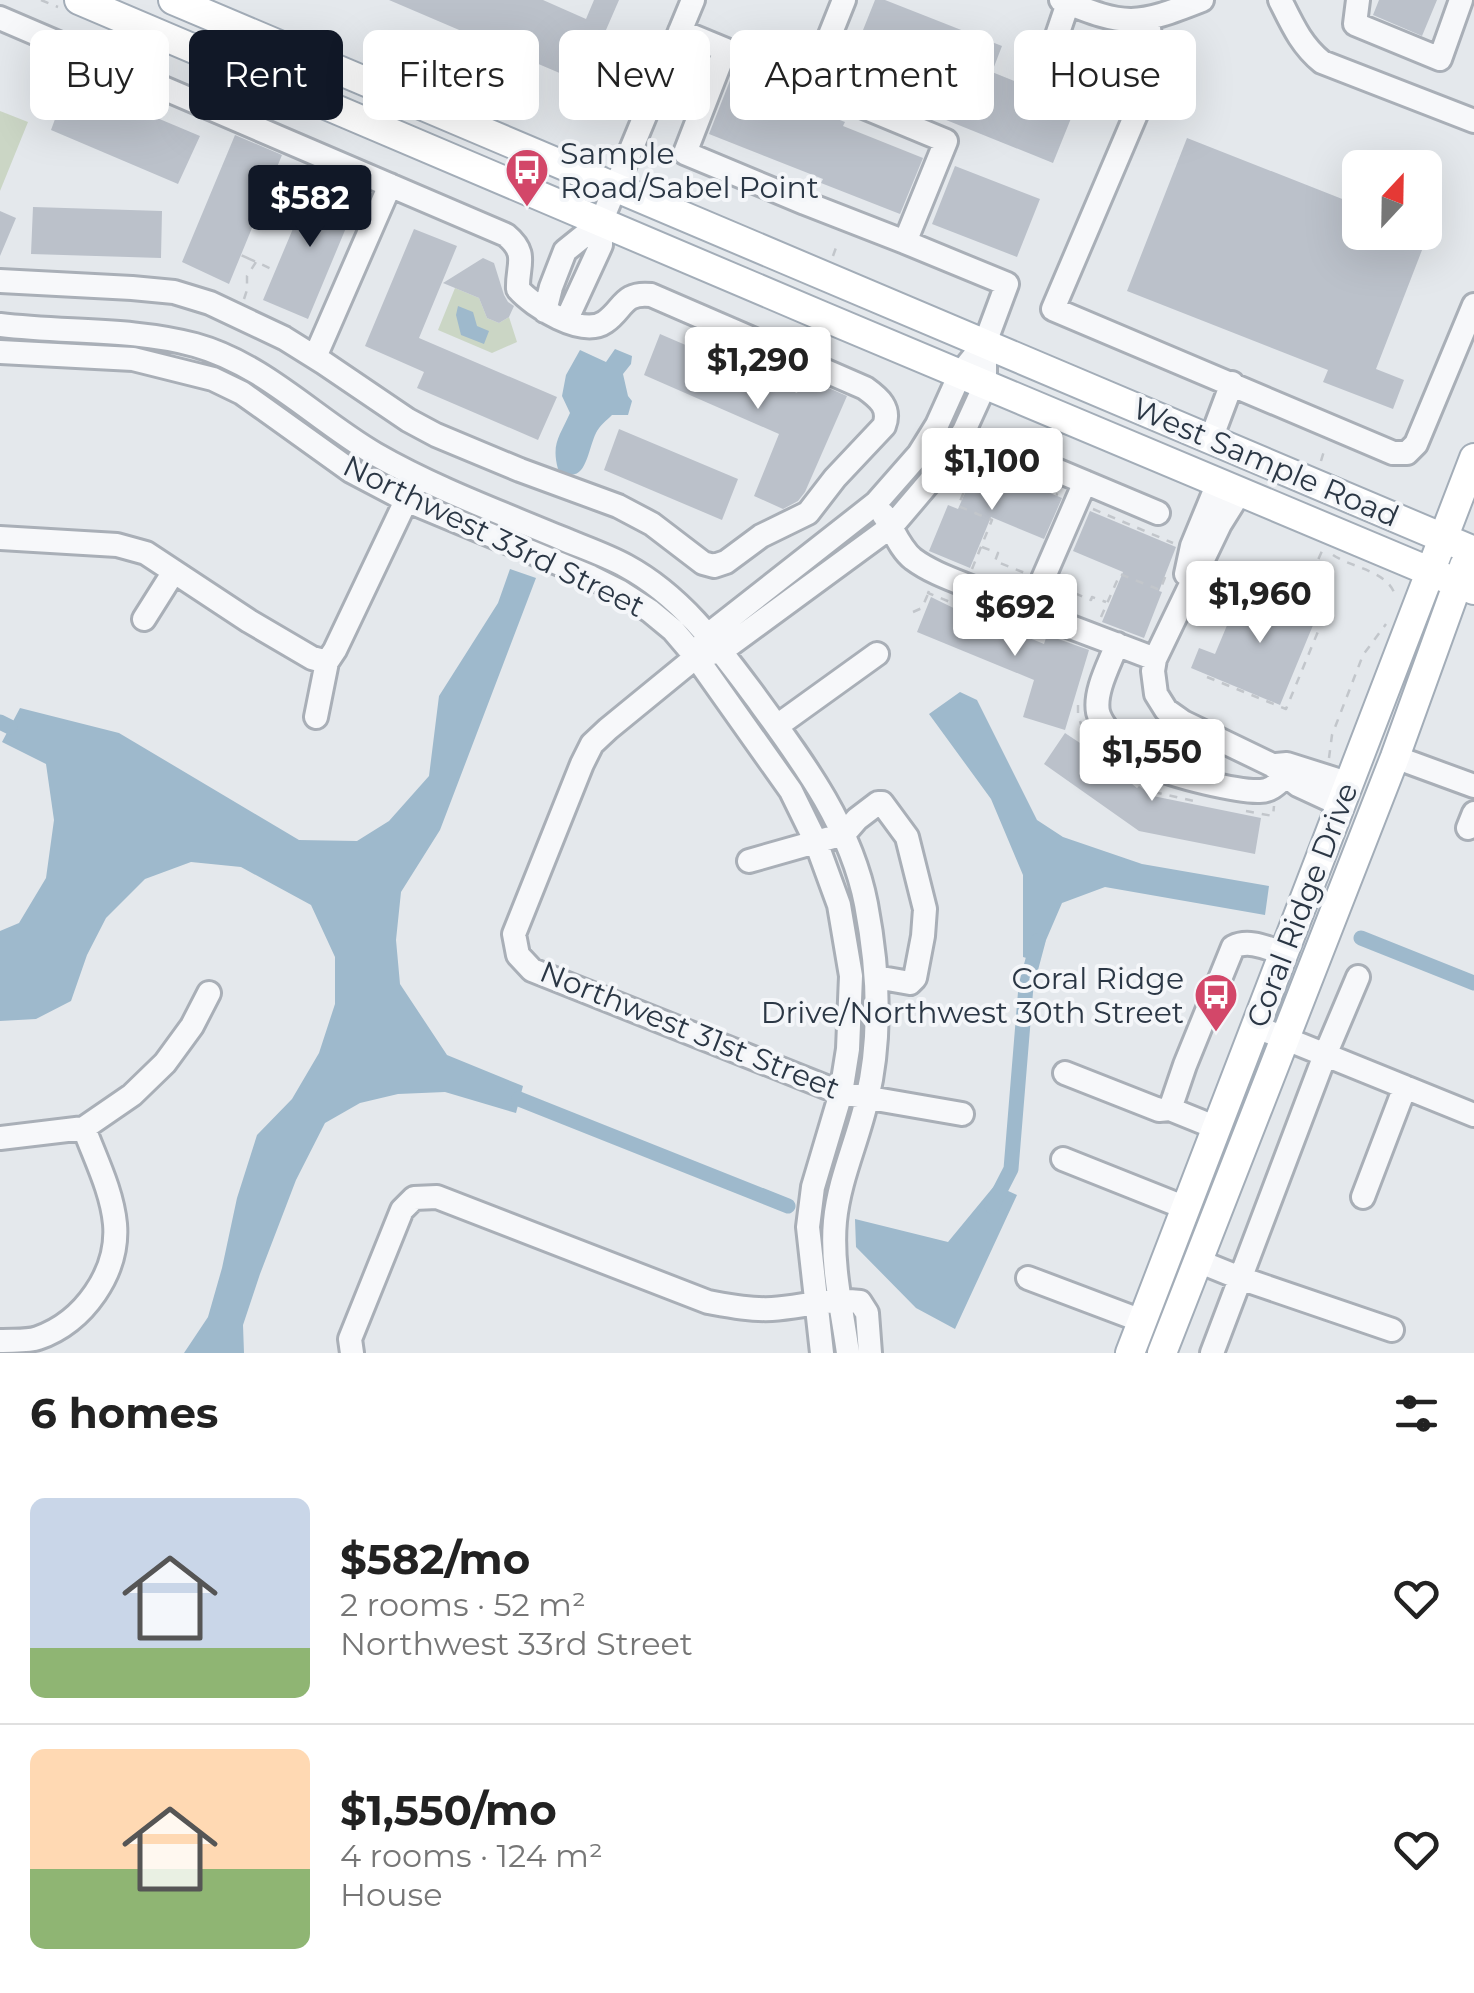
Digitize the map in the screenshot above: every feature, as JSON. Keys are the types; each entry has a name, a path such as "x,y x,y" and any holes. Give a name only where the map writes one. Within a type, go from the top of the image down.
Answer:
{"main road":[{"name":"West Sample Road","path":"79,0 1466,586"},
{"name":"West Sample Road","path":"182,2 1473,547"},
{"name":"Coral Ridge Drive","path":"1130,1353 1474,458"},
{"name":"Coral Ridge Drive","path":"1162,1353 1466,586 1473,547"}],"street":[{"path":"680,30 693,0"},
{"path":"832,30 844,0"},
{"path":"1057,30 1064,2 1120,21 1148,19 1202,0"},
{"path":"1280,0 1298,38 1322,62 1474,121"},
{"path":"1358,0 1355,24 1440,59 1461,0"},
{"path":"170,38 182,2"},
{"path":"0,18 506,235 521,256 518,289 556,316 598,325 624,300 651,295 866,388 879,398 887,419 808,513 761,536 726,562 714,566 618,506 422,428 315,357 210,302 174,292 0,281"},
{"path":"1148,19 1154,72 1053,309 1393,453 1407,453 1416,444 1474,305"},
{"path":"710,44 730,52"},
{"path":"696,656 892,526 945,462 964,431 973,379 1007,284 685,153 725,50"},
{"path":"556,316 571,286 601,245 601,222 643,120"},
{"path":"895,120 946,141 905,242"},
{"path":"315,357 390,185"},
{"path":"556,316 551,286 565,251 601,222"},
{"path":"571,286 575,242"},
{"name":"Northwest 33rd Street","path":"0,325 139,334 196,345 222,356 257,373 374,453 418,476 626,566 674,598 715,642 812,775 844,834 866,901 876,976 874,1054 868,1099 835,1216 834,1248 848,1353"},
{"name":"Northwest 33rd Street","path":"0,352 133,359 213,379 242,393 351,471 406,500 619,591 673,630 696,656 790,791 816,842 839,905 851,976 848,1049 841,1093 813,1187 808,1226 822,1353"},
{"path":"213,379 222,356"},
{"path":"715,642 876,503 919,454 973,379"},
{"path":"1211,439 1232,383"},
{"path":"999,446 1158,513"},
{"path":"316,717 327,662 418,476"},
{"path":"1028,612 1085,482"},
{"path":"1229,488 1192,546 1186,573 1190,586 1155,659 1156,694 1166,710 1183,722 1279,771"},
{"path":"876,503 901,546 934,572 1155,659"},
{"path":"0,538 117,545 146,553 312,658 327,662"},
{"path":"144,619 173,573"},
{"path":"1190,586 1229,588"},
{"path":"1117,644 1098,708 1109,732 1151,765 1262,792 1276,786 1279,771 1287,764 1343,794"},
{"path":"777,726 877,654"},
{"name":"Northwest 31st Street","path":"696,656 592,744 514,934 518,954 532,970 841,1093 962,1114"},
{"path":"1395,757 1474,786"},
{"path":"749,860 844,834 857,819 882,803 907,837 924,908 915,978 910,983 876,976"},
{"path":"1170,1109 1232,947 1249,943 1283,953"},
{"path":"1212,1353 1358,976"},
{"path":"0,1138 84,1128 132,1095 165,1062 192,1026 209,992"},
{"path":"1257,1026 1474,1115"},
{"path":"1065,1073 1217,1128"},
{"path":"1363,1197 1405,1087"},
{"path":"0,1341 36,1339 68,1322 96,1294 111,1260 115,1225 84,1128"},
{"path":"1063,1159 1186,1208"},
{"path":"352,1353 350,1339 402,1210 414,1198 436,1197 708,1302 742,1309 774,1309 840,1299 860,1302 867,1313 870,1353"},
{"path":"1198,1260 1392,1330"},
{"path":"1028,1278 1142,1321"}],"path":[{"path":"830,262 838,242"},
{"path":"237,314 247,290 247,276 256,262 241,256 258,263 276,271"},
{"path":"1319,467 1324,452"},
{"path":"981,546 998,553 995,561 1107,603"},
{"path":"1299,604 1323,550"},
{"path":"1095,636 1120,574"},
{"path":"1207,677 1286,709 1324,616 1299,604 1229,588"},
{"path":"913,612 922,608 928,593"},
{"path":"1298,660 1304,663"},
{"path":"1082,684 1076,708 1084,736 1088,744 1102,753"},
{"path":"1141,782 1158,794 1196,801"},
{"path":"1234,808 1272,816 1276,801"}],"green space":[{"path":"0,111 28,122 0,191"},
{"path":"455,288 479,298 487,318 499,323 509,317 517,342 492,353 438,330"}],"water":[{"path":"458,306 473,312 477,326 489,331 484,344 461,335"},
{"path":"615,349 632,356 623,374 632,401 628,415 612,415 603,423 580,471 567,474 558,469 556,453 570,413 562,396 566,375 580,350 606,362"},
{"path":"510,569 536,578 440,830 401,892 396,940 400,984 447,1055 523,1086 516,1113 445,1092 398,1094 360,1103 325,1123 296,1180 260,1274 243,1325 244,1353 184,1353 208,1317 257,1135 292,1099 319,1053 335,1004 335,957 311,905 241,867 191,862 145,879 106,918 87,955 71,1001 36,1019 0,1021 0,931 19,923 46,878 54,820 46,764 2,742 20,708 119,733 299,840 357,841 389,821 429,776 439,696 498,603"},
{"path":"960,692 977,700 1037,820 1063,837 1142,864 1269,886 1265,915 1105,887 1062,903 1037,961 1023,957 1023,875 991,799 929,714"},
{"path":"995,1185 1017,1195 955,1329 916,1308 856,1247 855,1219 948,1242"}],"building":[{"path":"389,0 543,0 586,19 594,0 619,0 606,30 559,30 559,73 539,64 539,30 459,30"},
{"path":"875,0 885,0 961,30 863,30"},
{"path":"1379,0 1437,0 1422,36 1373,15"},
{"path":"994,43 1002,46 994,67"},
{"path":"994,73 1014,81 1014,120 1070,120 1053,163 946,120 994,120"},
{"path":"730,81 730,120 840,120 845,122 843,126 923,158 900,214 709,134"},
{"path":"55,120 162,120 200,136 178,184 51,130"},
{"path":"235,135 282,155 229,284 182,262"},
{"path":"1187,138 1342,199 1342,250 1422,250 1376,369 1404,380 1393,409 1323,382 1328,370 1127,291"},
{"path":"955,166 1040,199 1017,257 932,224"},
{"path":"313,181 358,199 308,319 263,300"},
{"path":"33,207 162,211 161,258 31,254"},
{"path":"0,211 16,218 0,256"},
{"path":"414,229 457,246 419,338 557,397 538,440 417,388 424,372 365,346"},
{"path":"483,258 494,263 504,295 514,306 509,317 499,323 487,318 479,298 443,283"},
{"path":"660,334 797,393 803,377 847,396 798,501 783,509 754,496 779,434 644,375"},
{"path":"619,429 738,479 722,520 604,470"},
{"path":"978,463 1062,498 1044,539 991,517 970,568 929,551 948,505 958,509"},
{"path":"1090,511 1176,547 1144,638 1102,622 1123,572 1073,551"},
{"path":"1242,588 1283,604 1285,598 1314,611 1312,616 1316,618 1280,705 1191,668 1199,648 1215,654"},
{"path":"931,597 1014,634 1044,644 1047,635 1089,650 1065,730 1023,717 1034,680 917,632"},
{"path":"1065,733 1153,796 1261,818 1255,854 1139,831 1044,764"}],"waterway":[{"path":"0,722 10,727"},
{"path":"1361,938 1474,983"},
{"path":"992,1206 1011,1169 1026,986 1038,941"},
{"path":"519,1099 788,1206"}],"place":[{"name":"Sample Road/Sabel Point","path":"527,208"},
{"name":"Coral Ridge Drive/Northwest 30th Street","path":"1216,1033"}]}
